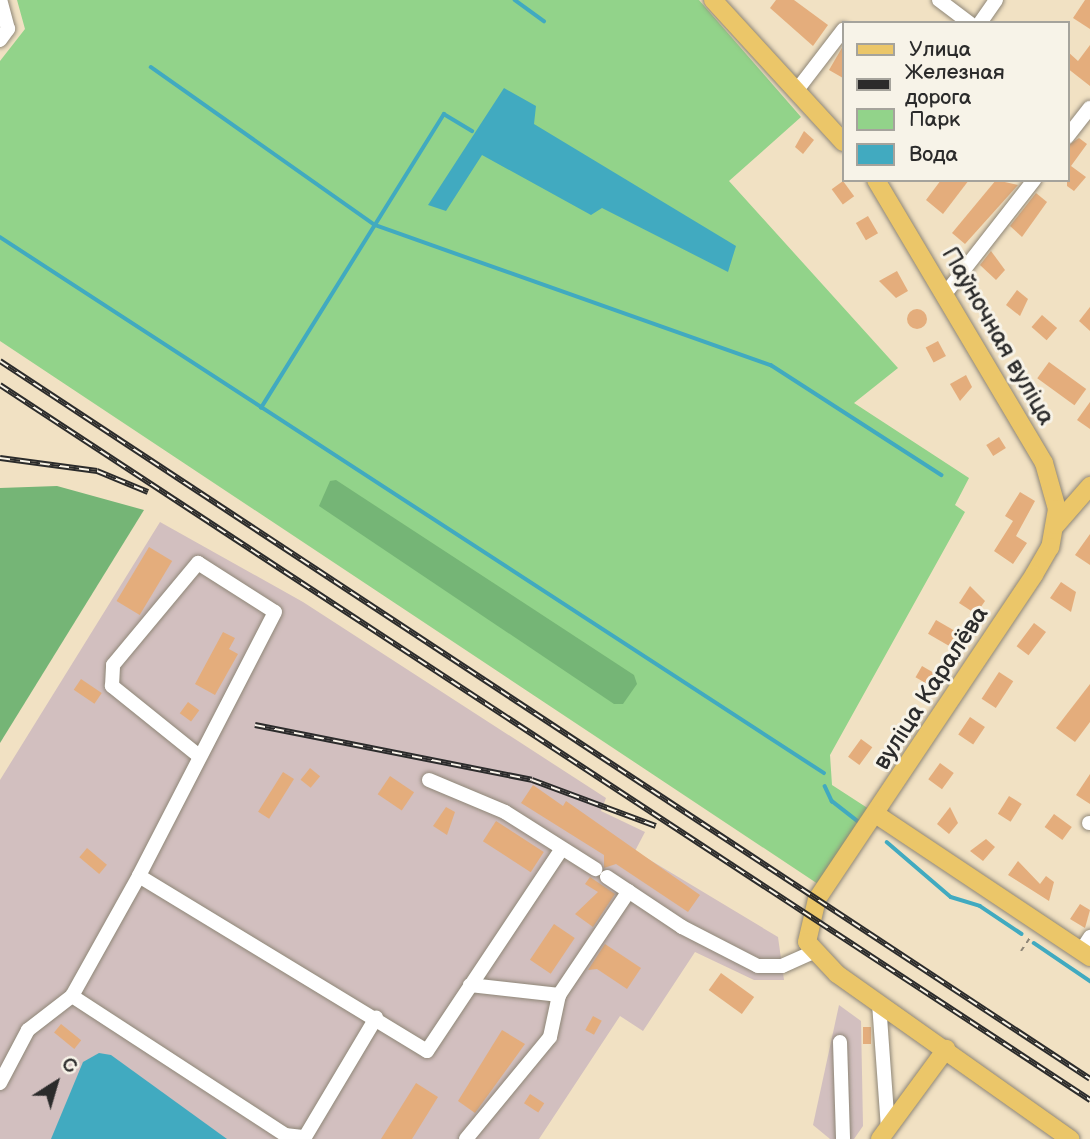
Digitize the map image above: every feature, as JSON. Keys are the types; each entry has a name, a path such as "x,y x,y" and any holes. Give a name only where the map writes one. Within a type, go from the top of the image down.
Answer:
{"main road":[{"path":"713,0 842,141"},
{"name":"Паўночная вуліца","path":"877,182 1044,463 1055,491 1055,525"},
{"name":"вуліца Каралёва","path":"813,953 808,917 1034,575 1055,525 1087,497"},
{"path":"877,815 1040,923 1087,948"},
{"path":"813,953 1070,1139"},
{"path":"884,1134 946,1049"}],"street":[{"path":"0,0 8,29 0,40"},
{"path":"939,0 967,21"},
{"path":"981,21 996,0"},
{"path":"797,90 842,33"},
{"path":"1069,134 1090,108"},
{"path":"945,294 1032,182"},
{"path":"0,1083 28,1030 72,996 139,876 275,612 198,563 113,664 112,686 199,756"},
{"path":"429,780 505,812 561,850 758,966 782,966 813,953"},
{"path":"139,876 427,1051 561,850"},
{"path":"466,1139 550,1037 559,995 629,891"},
{"path":"470,985 559,995"},
{"path":"72,996 285,1135 304,1138 376,1018"},
{"path":"879,1003 884,1134"},
{"path":"840,1042 843,1139"}],"path":[{"path":"1021,951 1040,923"}],"shaded area":[{"path":"160,522 303,602 606,798 601,811 645,832 635,851 778,937 784,980 754,980 695,952 643,1031 620,1016 539,1139 0,1139 0,780"},
{"path":"839,1005 861,1021 863,1126 854,1139 830,1139 813,1125"}],"green space":[{"path":"17,0 699,0 801,117 729,181 898,368 854,403 969,478 955,505 965,512 830,755 832,785 869,809 818,884 0,341 0,61 25,29"},
{"path":"336,480 634,675 637,684 623,704 614,704 319,506 330,481"},
{"path":"57,486 144,510 0,743 0,488"}],"water":[{"path":"504,88 536,106 534,124 736,246 728,272 602,208 591,215 482,155 446,211 428,205"},
{"path":"99,1053 111,1055 227,1139 51,1139 83,1062"}],"building":[{"path":"776,0 794,0 828,25 813,46 770,8"},
{"path":"1085,0 1090,0 1090,29 1073,18"},
{"path":"1090,45 1090,86 1069,70 1069,53 1078,61"},
{"path":"842,48 842,77 829,70"},
{"path":"804,131 814,140 803,154 795,147"},
{"path":"1079,138 1087,144 1071,166 1086,177 1074,191 1067,186 1069,145"},
{"path":"842,182 854,196 843,205 832,189"},
{"path":"940,182 967,182 943,214 926,200"},
{"path":"994,182 1018,185 965,244 952,233"},
{"path":"1036,193 1047,202 1022,237 1010,226"},
{"path":"868,216 878,233 866,240 856,223"},
{"path":"991,251 1005,270 996,280 980,265"},
{"path":"897,271 908,291 896,298 879,281"},
{"path":"1017,290 1028,299 1020,316 1006,305"},
{"path":"1090,307 1090,331 1079,321"},
{"path":"917,309 924,312 927,319 924,326 917,329 910,326 907,319 910,312"},
{"path":"1042,315 1057,328 1047,340 1032,327"},
{"path":"938,341 946,356 934,363 926,348"},
{"path":"1049,362 1086,389 1074,405 1037,378"},
{"path":"966,375 972,387 960,401 950,384"},
{"path":"1090,402 1090,429 1077,420"},
{"path":"999,437 1006,448 993,456 986,445"},
{"path":"1020,492 1035,501 1016,536 1027,543 1013,564 994,551 1013,521 1005,516"},
{"path":"1090,534 1090,565 1075,555"},
{"path":"149,547 172,561 140,615 117,601"},
{"path":"1061,582 1076,592 1071,612 1050,598"},
{"path":"970,586 985,601 976,614 959,603"},
{"path":"936,620 965,637 957,651 928,634"},
{"path":"1034,623 1046,632 1029,655 1017,646"},
{"path":"223,632 235,638 229,649 238,654 215,695 195,684"},
{"path":"922,666 941,677 935,688 916,677"},
{"path":"999,672 1013,681 996,708 982,699"},
{"path":"81,679 102,693 94,704 74,690"},
{"path":"1090,684 1090,722 1075,742 1056,728"},
{"path":"188,702 199,710 191,722 180,713"},
{"path":"970,717 985,727 973,744 958,734"},
{"path":"861,739 872,747 859,765 848,757"},
{"path":"940,763 954,773 942,789 928,779"},
{"path":"310,768 320,776 311,788 301,780"},
{"path":"283,772 294,779 269,819 258,812"},
{"path":"1090,774 1090,804 1076,795"},
{"path":"390,776 414,792 402,810 378,794"},
{"path":"533,785 563,806 566,801 700,895 688,912 616,864 604,868 604,855 521,803"},
{"path":"1009,796 1022,804 1011,822 998,814"},
{"path":"446,807 455,812 447,835 433,826"},
{"path":"950,807 958,823 949,834 937,824"},
{"path":"1054,814 1072,827 1062,840 1045,827"},
{"path":"496,821 544,852 531,872 483,841"},
{"path":"986,839 995,847 983,861 970,851"},
{"path":"87,848 107,865 99,874 79,857"},
{"path":"1018,861 1040,884 1046,876 1054,882 1049,901 1008,875"},
{"path":"590,877 615,894 593,927 575,914 598,892 585,884"},
{"path":"1080,904 1090,910 1085,928 1070,919"},
{"path":"554,924 575,938 551,974 530,960"},
{"path":"605,944 641,968 627,989 597,969 588,970"},
{"path":"721,973 754,997 742,1014 709,990"},
{"path":"593,1016 602,1021 594,1035 585,1030"},
{"path":"61,1024 81,1040 74,1049 54,1033"},
{"path":"863,1027 871,1027 871,1044 863,1044"},
{"path":"502,1030 525,1044 475,1113 458,1101"},
{"path":"416,1083 438,1097 412,1139 381,1139"},
{"path":"530,1094 544,1103 538,1112 524,1103"}],"waterway":[{"path":"515,0 544,21"},
{"path":"151,67 375,225 771,365 942,475"},
{"path":"261,408 444,114 472,131"},
{"path":"0,237 824,773"},
{"path":"825,786 832,801 859,822"},
{"path":"887,842 951,897 980,906 1022,934"},
{"path":"1034,943 1090,981"}],"railway":[{"path":"0,361 1090,1079"},
{"path":"0,385 1090,1100"},
{"path":"0,458 97,471 148,492"},
{"path":"255,725 532,780 656,826"}]}
